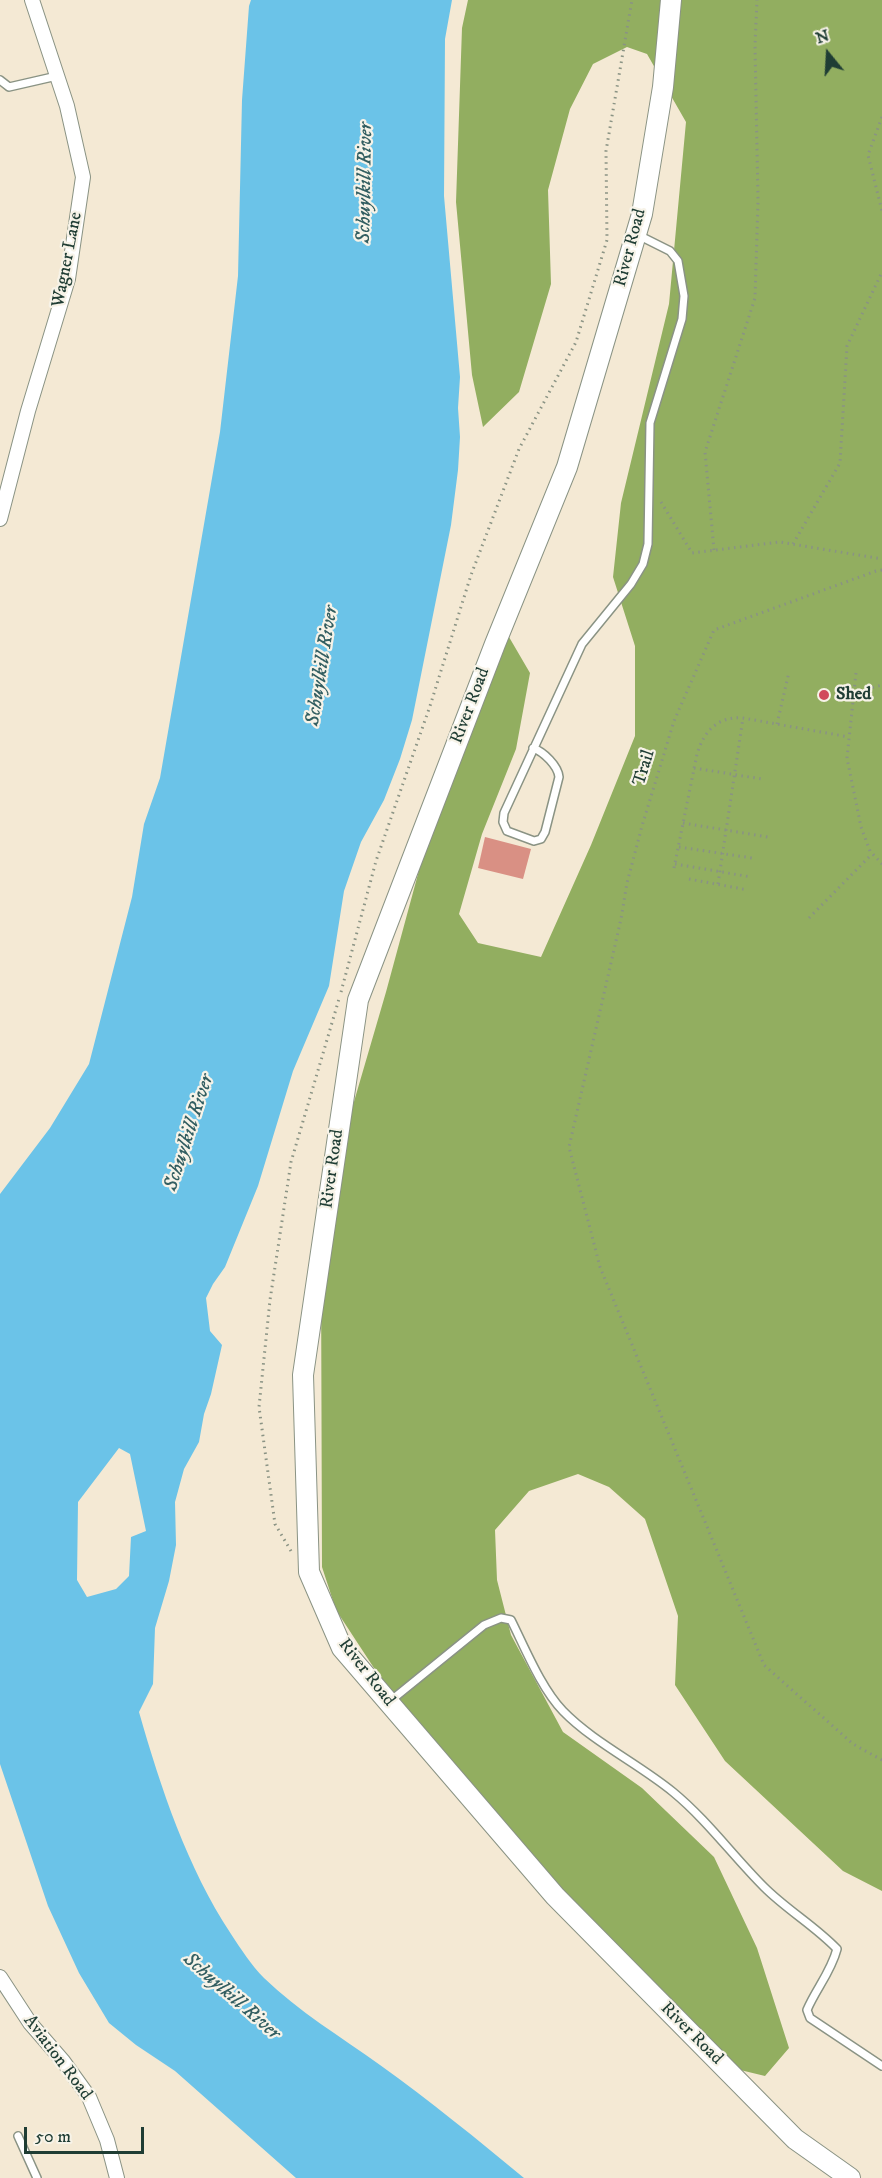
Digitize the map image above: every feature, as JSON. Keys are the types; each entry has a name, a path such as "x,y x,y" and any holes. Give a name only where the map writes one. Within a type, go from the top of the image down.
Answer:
{"street":[{"name":"Wagner Lane","path":"0,519 28,411 68,279 83,177 67,106 32,0"},
{"name":"River Road","path":"671,0 663,87 642,214 567,467 495,644 358,1000 303,1376 309,1572 342,1648 555,1896 795,2139 850,2178"},
{"name":"Aviation Road","path":"0,1977 30,2023 63,2061 89,2097 107,2139 117,2178"}],"lane":[{"path":"0,80 9,87 57,76"},
{"path":"533,748 540,750 554,765 559,777 545,832 541,839 534,842 507,831 503,822 504,813 533,748 582,644 631,584 644,564 648,544 650,423 682,319 684,296 678,261 670,251 636,234"},
{"path":"388,1702 484,1625 501,1618 511,1620 545,1685 562,1710 610,1749 672,1791 708,1825 766,1888 827,1938 837,1949 832,1966 814,1994 807,2010 810,2018 882,2066"},
{"path":"18,2136 37,2178"}],"path":[{"path":"714,550 705,452 755,298 758,201 755,45 757,0"},
{"path":"882,117 868,155 882,211"},
{"path":"793,544 840,463 848,346 882,272"},
{"path":"649,483 692,553 780,542 882,559"},
{"name":"Trail","path":"882,570 714,630 674,721 633,860 569,1147 600,1267 764,1665 853,1744 882,1760"},
{"path":"777,724 789,672"},
{"path":"856,673 847,758 861,826 872,854 882,864"},
{"path":"854,692 882,685"},
{"path":"751,877 675,866 694,768 700,745 708,731 720,721 734,717 849,737"},
{"path":"718,884 743,718"},
{"path":"694,768 762,779"},
{"path":"683,824 768,837"},
{"path":"679,847 752,858"},
{"path":"809,918 872,854"},
{"path":"689,879 748,890"}],"green space":[{"path":"468,0 882,0 882,1891 843,1871 725,1761 675,1685 678,1616 645,1519 609,1487 578,1474 529,1491 495,1530 497,1580 511,1635 563,1732 642,1788 714,1857 757,1948 789,2048 765,2076 732,2068 547,1876 410,1723 336,1610 322,1567 321,1263 346,1129 424,852 509,637 530,673 516,749 482,834 459,914 478,943 541,957 591,845 635,736 635,646 613,577 621,503 669,304 686,122 647,54 627,47 593,64 570,109 548,190 551,284 519,392 483,427 472,375 456,202 462,28"}],"water":[{"name":"Schuylkill River","path":"251,0 452,0 445,39 444,196 460,377 458,470 451,525 412,720 384,800 361,842 344,891 329,986 293,1071 258,1186 225,1267 206,1298 210,1331 222,1345 199,1442 184,1469 175,1502 176,1545 169,1581 155,1628 153,1684 139,1712 156,1770 188,1855 215,1908 255,1968 291,2002 417,2092 524,2178 296,2178 175,2071 136,2045 109,2023 79,1973 48,1906 0,1764 0,1194 50,1128 89,1064 132,897 144,824 160,778 220,432 238,276 242,100","holes":["119,1448 130,1454 146,1531 131,1537 129,1576 116,1589 87,1597 77,1580 78,1502"]}],"building":[{"path":"485,837 531,849 523,879 478,868"}],"place":[{"name":"Shed","path":"824,695"}]}
